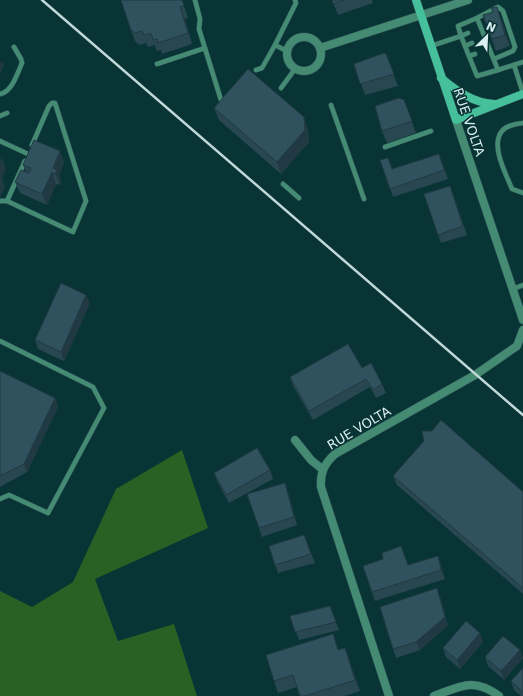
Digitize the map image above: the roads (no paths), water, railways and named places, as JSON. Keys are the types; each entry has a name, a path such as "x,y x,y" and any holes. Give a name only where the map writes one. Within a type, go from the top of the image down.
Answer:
{"street":[{"name":"RUE VOLTA","path":"416,0 523,320"},
{"path":"320,48 458,1 468,0"},
{"path":"302,37 313,39 320,48 321,59 314,68 304,72 295,69 287,58 287,51 291,42 302,37"},
{"path":"441,78 456,90 472,99 486,104 497,104"},
{"path":"456,120 523,93"},
{"name":"RUE VOLTA","path":"389,696 321,487 320,478 322,469 328,460 335,454 475,375 517,346 523,330"},
{"path":"295,440 311,460 322,469"},
{"path":"434,696 468,684 484,686 499,696"}],"lane":[{"path":"195,0 200,19 199,29 221,100"},
{"path":"256,70 262,68 296,2 295,0"},
{"path":"494,59 513,51 515,47 503,11 498,7 458,26 477,76 523,62"},
{"path":"477,18 480,30 486,39 498,70"},
{"path":"431,46 468,33"},
{"path":"480,41 486,39"},
{"path":"465,46 472,43"},
{"path":"275,44 287,51"},
{"path":"0,94 6,93 10,89 22,64 21,59 14,47"},
{"path":"157,64 205,48"},
{"path":"483,51 490,49"},
{"path":"469,56 476,54"},
{"path":"514,65 523,93"},
{"path":"281,88 295,69"},
{"path":"0,90 6,93"},
{"path":"0,201 8,200 73,232 86,201 55,104 52,103 49,106 8,200"},
{"path":"332,105 364,199"},
{"path":"1,116 7,113"},
{"path":"523,123 508,126 503,130 497,142 512,189 523,193"},
{"path":"385,147 431,130"},
{"path":"0,141 28,154"},
{"path":"283,184 298,198"},
{"path":"513,289 523,284"},
{"path":"0,341 93,387 104,408 48,512 9,494 0,499"}],"railway":[{"path":"42,0 523,415"}]}
